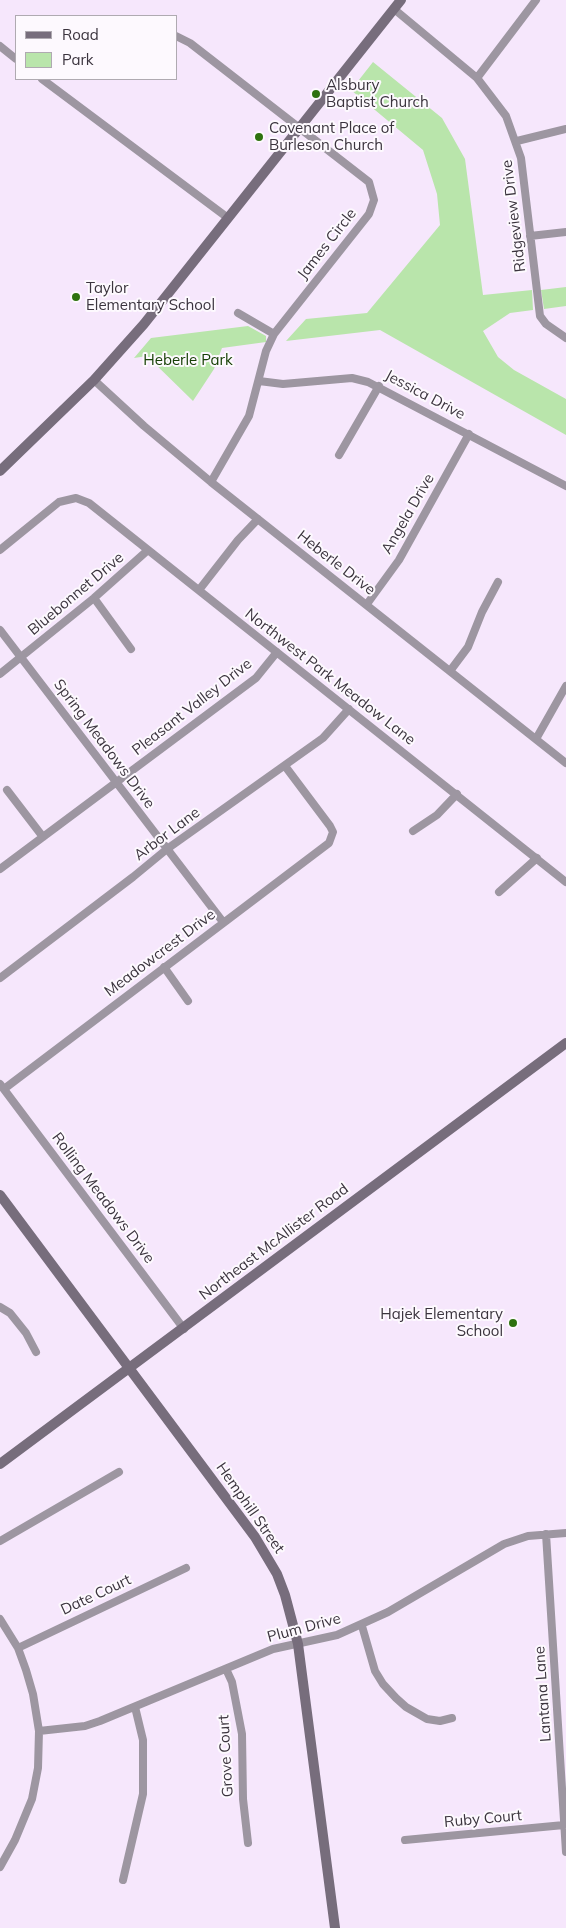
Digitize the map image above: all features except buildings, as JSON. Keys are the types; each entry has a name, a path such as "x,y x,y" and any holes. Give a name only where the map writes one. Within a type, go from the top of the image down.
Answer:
{"street":[{"path":"0,471 94,380 144,324 401,0"},
{"path":"478,78 536,0"},
{"name":"Ridgeview Drive","path":"394,9 478,78 506,116 522,158 540,316 546,324 566,338"},
{"name":"James Circle","path":"178,37 190,43 369,182 374,200 369,214 274,334 266,351 249,416 211,482"},
{"path":"0,46 15,58"},
{"path":"53,82 228,218"},
{"path":"517,141 566,129"},
{"path":"530,236 566,232"},
{"path":"238,313 274,334"},
{"name":"Jessica Drive","path":"259,381 284,384 352,378 379,386 566,486"},
{"name":"Heberle Drive","path":"94,380 144,426 211,482 566,763"},
{"path":"339,455 379,386"},
{"name":"Angela Drive","path":"367,604 399,560 470,434"},
{"name":"Northwest Park Meadow Lane","path":"0,550 58,502 76,498 89,503 566,882"},
{"path":"199,590 238,540 258,520"},
{"name":"Bluebonnet Drive","path":"0,674 94,598 148,550"},
{"path":"450,671 468,647 482,612 498,582"},
{"path":"94,598 132,649"},
{"name":"Spring Meadows Drive","path":"0,630 223,922"},
{"name":"Pleasant Valley Drive","path":"0,869 256,678 277,652"},
{"path":"536,739 566,686"},
{"name":"Arbor Lane","path":"0,978 133,878 167,848 323,738 349,709"},
{"name":"Meadowcrest Drive","path":"2,1086 329,843 333,832 330,826 285,766"},
{"path":"8,790 43,837"},
{"path":"414,831 437,815 456,794"},
{"path":"499,892 537,858"},
{"path":"164,967 188,1001"},
{"name":"Northeast McAllister Road","path":"0,1464 566,1043"},
{"name":"Rolling Meadows Drive","path":"2,1086 184,1329"},
{"name":"Hemphill Street","path":"0,1195 266,1554 285,1595 298,1644 335,1928"},
{"path":"0,1307 10,1313 26,1333 36,1352"},
{"path":"0,1541 119,1472"},
{"name":"Plum Drive","path":"39,1731 85,1726 273,1649 337,1635 362,1626 504,1544 528,1536 566,1533"},
{"name":"Lantana Lane","path":"546,1534 566,1852"},
{"name":"Date Court","path":"18,1648 186,1568"},
{"path":"0,1619 18,1648 33,1694 39,1731 38,1768 32,1799 15,1840 0,1866"},
{"path":"362,1626 375,1670 383,1684 396,1698 406,1707 427,1719 440,1721 452,1718"},
{"name":"Grove Court","path":"226,1669 232,1682 242,1734 242,1799 248,1843"},
{"path":"123,1880 143,1794 143,1740 135,1707"},
{"name":"Ruby Court","path":"405,1840 564,1825"}],"green space":[{"path":"373,62 442,118 465,159 483,295 532,290 533,310 510,313 483,331 498,357 514,370 566,399 566,435 380,330 286,341 306,319 367,313 440,225 437,194 423,150 351,90"},
{"path":"566,287 566,306 544,309 541,290"},
{"name":"Heberle Park","path":"248,326 266,336 266,342 222,348 214,369 193,401 147,356 134,358 151,338"}],"place":[{"name":"Alsbury Baptist Church","path":"316,94"},
{"name":"Covenant Place of Burleson Church","path":"259,137"},
{"name":"Taylor Elementary School","path":"76,297"},
{"name":"Hajek Elementary School","path":"513,1323"}]}
